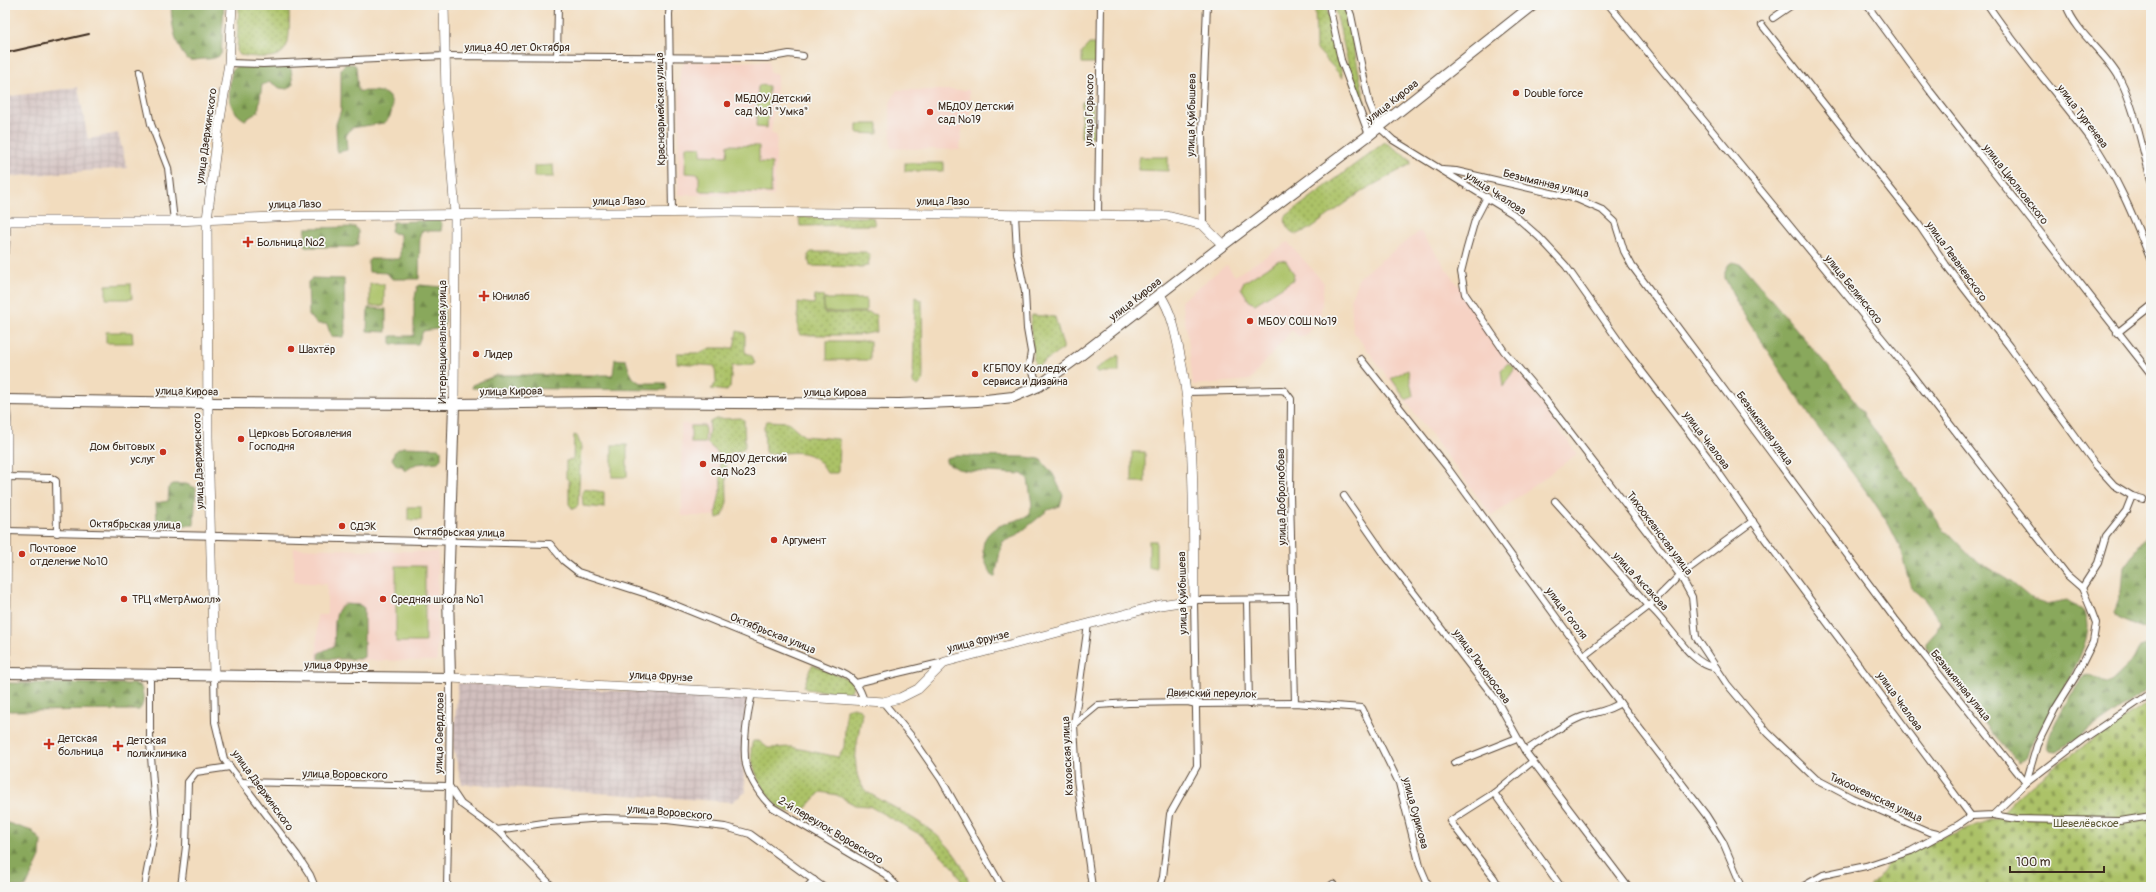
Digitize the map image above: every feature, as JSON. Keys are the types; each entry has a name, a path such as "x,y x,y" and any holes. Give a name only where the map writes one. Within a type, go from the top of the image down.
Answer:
{"main road":[{"name":"улица Дзержинского","path":"214,675 208,403 207,219 218,132 229,63 232,5"},
{"name":"Интернациональная улица","path":"444,5 445,56 455,214 454,404 448,594 450,678"},
{"name":"улица Кирова","path":"5,399 208,403 454,404 598,402 914,403 977,401 1013,397 1039,386 1160,295 1223,245 1369,135 1533,5"},
{"name":"улица Лазо","path":"6,221 174,221 270,216 455,214 1098,214 1167,216 1203,225"},
{"path":"5,250 6,221"},
{"path":"1203,225 1223,245"},
{"name":"улица Куйбышева","path":"1160,295 1167,304 1177,341 1187,392 1193,517 1194,600"},
{"path":"5,399 7,478 6,673"},
{"name":"улица Фрунзе","path":"6,673 150,676 214,675 450,678 752,693 883,702 900,698 918,688 945,662 1160,605 1194,600"}],"street":[{"path":"558,5 558,58"},
{"name":"Красноармейская улица","path":"670,5 672,213"},
{"name":"улица Горького","path":"1098,214 1101,5"},
{"name":"улица Куйбышева","path":"1203,225 1202,130 1207,5"},
{"path":"1329,5 1341,60 1369,135"},
{"path":"1347,5 1351,16 1369,102 1379,126"},
{"name":"улица Белинского","path":"1608,5 1908,370 2067,575 2082,588"},
{"path":"1773,18 1792,5"},
{"name":"улица Циолковского","path":"1867,5 1930,91 1995,172 2117,333 2151,374"},
{"name":"улица Тургенева","path":"1988,5 2039,75 2090,138 2125,197 2151,261"},
{"path":"2066,5 2073,21 2098,48 2120,79 2127,96 2151,180"},
{"name":"улица Леваневского","path":"1762,25 1919,226 1946,265 2009,346 2095,464 2114,485 2132,496 2143,499"},
{"name":"улица 40 лет Октября","path":"229,63 276,64 445,56 558,58 767,58 789,54 803,56"},
{"path":"140,72 151,124 168,168 174,221"},
{"name":"улица Чкалова","path":"1379,126 1393,140 1487,197 1526,225 1566,266 1623,347 1707,456 1753,521 1971,816"},
{"name":"Безымянная улица","path":"1441,170 1456,171 1577,199 1602,210 1611,218 1617,227 1624,251 1632,266 1895,619 2026,783"},
{"name":"Тихоокеанская улица","path":"1487,197 1475,220 1467,248 1461,277 1465,294 1504,351 1548,403 1680,575 1692,597 1696,637 1716,668 1768,732 1816,779 1852,798 1929,832 1941,835"},
{"path":"2146,249 2151,203"},
{"path":"1015,214 1017,259 1025,292 1027,329 1031,352 1029,364 1039,386"},
{"path":"2117,333 2151,306"},
{"name":"улица Гоголя","path":"1361,359 1443,462 1620,703 1717,831 1729,854 1742,887"},
{"name":"улица Добролюбова","path":"1187,392 1274,390 1285,391 1289,395 1291,407 1290,494 1295,703"},
{"path":"7,478 51,478 56,481 57,532"},
{"name":"улица Ломоносова","path":"1344,496 1387,558 1497,701 1525,751 1628,887"},
{"path":"2026,783 2037,745 2055,709 2077,674 2093,642 2096,623 2082,588 2098,563 2106,536 2126,511 2132,496"},
{"name":"улица Аксакова","path":"1555,501 1649,606 1658,613 1687,651 1700,663 1716,668"},
{"path":"1585,654 1649,606 1680,575 1753,521"},
{"name":"Октябрьская улица","path":"7,531 550,544 564,561 578,572 667,601 819,663 849,677 856,682"},
{"name":"улица Фрунзе","path":"1194,600 1293,599"},
{"name":"улица Куйбышева","path":"1160,887 1163,877 1170,814 1197,766 1194,600"},
{"path":"1247,600 1249,704"},
{"name":"Каховская улица","path":"1088,624 1074,725 1077,779 1092,887"},
{"path":"864,701 856,682 945,662"},
{"name":"улица Дзержинского","path":"214,675 215,722 220,749 230,767 297,855 310,875 315,887"},
{"path":"144,887 156,823 150,743 150,676"},
{"name":"улица Свердлова","path":"450,678 449,786 461,804 497,830 553,887"},
{"name":"2-й переулок Воровского","path":"752,693 746,760 750,775 763,798 772,807 885,874 898,887"},
{"path":"1993,815 2026,783 2082,740 2151,693"},
{"path":"883,702 912,737 941,779 1002,887"},
{"name":"Двинский переулок","path":"1074,725 1098,705 1144,702 1188,702 1196,704 1295,703 1356,707"},
{"path":"1525,751 1574,720 1592,713 1607,711 1620,703"},
{"name":"улица Сурикова","path":"1356,707 1365,712 1399,783 1420,866 1428,887"},
{"path":"1454,763 1517,738"},
{"path":"1499,887 1494,878 1450,821 1494,793 1533,761"},
{"path":"181,887 186,846 188,782 196,772 230,767"},
{"name":"улица Воровского","path":"241,782 449,786"},
{"path":"447,887 449,786"},
{"path":"1494,793 1561,887"},
{"path":"1802,887 1823,875 1866,866 1901,855 1926,844 1971,816 1993,815 2017,819 2120,821 2151,816"},
{"name":"улица Воровского","path":"497,830 550,822 604,818 667,820 725,827 750,834 823,887"},
{"path":"807,887 814,880"}],"shaded area":[{"name":"МБДОУ Детский сад №1 \"Умка\"","path":"769,61 770,72 778,74 771,133 777,136 774,196 678,195 680,70 685,62"},
{"path":"78,87 88,139 118,133 127,168 5,177 5,97"},
{"name":"МБДОУ Детский сад №19","path":"897,90 969,90 971,121 963,123 960,150 891,148 890,103"},
{"path":"1420,231 1577,454 1492,516 1353,331 1351,298 1359,277"},
{"name":"МБОУ СОШ №19","path":"1288,242 1324,283 1321,313 1308,334 1299,337 1292,330 1250,380 1193,385 1188,338 1181,301 1225,266 1227,265 1235,276"},
{"name":"МБДОУ Детский сад №23","path":"681,424 723,424 724,516 682,516"},
{"name":"Средняя школа №1","path":"294,548 438,552 437,661 317,660 317,615 327,615 327,584 294,582"},
{"path":"458,683 747,697 742,759 746,792 732,802 462,784 453,747"}],"green space":[{"path":"172,5 224,5 221,54 213,58 193,60 185,57 175,35 171,10"},
{"path":"239,5 289,5 288,43 279,55 257,57 240,55 237,51"},
{"path":"1315,5 1326,5 1343,78 1316,48"},
{"path":"1334,5 1344,5 1348,18 1365,102 1364,106 1359,102 1356,95"},
{"path":"1089,44 1095,44 1095,63 1082,63 1082,52"},
{"path":"345,64 354,64 356,66 358,91 374,91 384,93 391,100 392,109 389,118 384,123 351,128 346,136 347,150 338,152 336,124 341,110 341,69"},
{"path":"237,66 289,67 291,69 293,85 287,89 280,88 270,82 262,85 258,112 245,120 234,110 230,98 229,91 232,70"},
{"path":"760,85 769,86 767,128 756,127 758,87"},
{"path":"1082,102 1093,102 1093,137 1081,137"},
{"path":"857,124 878,124 878,134 857,133"},
{"path":"1385,142 1410,159 1411,164 1364,190 1311,228 1295,234 1288,228 1285,222 1286,216"},
{"path":"728,145 759,146 759,162 772,163 771,193 699,191 699,174 685,173 686,146 701,147 701,155 727,156"},
{"path":"1139,157 1168,157 1168,171 1138,170"},
{"path":"905,163 944,163 944,171 905,171"},
{"path":"553,165 554,177 534,177 534,166"},
{"path":"799,217 870,217 873,218 875,225 800,226"},
{"path":"439,220 442,224 441,231 422,231 420,234 419,279 392,279 387,273 369,272 368,262 370,259 400,259 400,234 393,233 391,231 393,222"},
{"path":"355,227 358,231 358,244 354,247 305,247 306,228"},
{"path":"811,252 866,252 870,257 868,265 864,267 810,266 808,255"},
{"path":"1279,260 1286,261 1294,274 1293,280 1255,304 1250,302 1241,288 1243,283"},
{"path":"1733,262 1742,265 1841,382 1941,526 1972,558 2011,582 2033,600 2045,604 2067,600 2085,612 2088,627 2086,640 2081,654 2064,688 2030,747 2026,759 2019,763 1998,740 1926,648 1926,643 1937,631 1940,621 1924,599 1911,588 1899,545 1889,525 1872,499 1813,421 1739,307 1725,278 1725,271 1729,264"},
{"path":"312,278 344,279 345,334 343,337 331,336 327,324 318,324 309,316 308,282"},
{"path":"131,284 132,299 106,299 106,285"},
{"path":"370,284 384,284 384,306 370,306"},
{"path":"420,285 443,287 445,321 443,328 423,331 418,344 391,344 391,336 412,336 414,334 414,303 417,287"},
{"path":"815,295 823,296 824,313 869,313 876,315 877,332 858,335 800,335 798,331 798,302 814,304"},
{"path":"915,297 922,301 923,381 918,386 913,383"},
{"path":"824,299 866,299 866,312 824,312"},
{"path":"368,308 386,309 386,332 367,331"},
{"path":"1032,315 1055,317 1063,346 1063,349 1036,367 1030,323"},
{"path":"737,331 745,333 745,352 752,356 755,363 753,365 732,366 730,387 727,391 711,389 716,383 715,366 677,363 677,353 701,353 710,348 734,348"},
{"path":"106,332 132,332 133,343 106,343"},
{"path":"827,341 870,341 870,360 827,360"},
{"path":"1119,355 1119,372 1097,372 1096,369"},
{"path":"615,359 626,360 635,380 644,383 666,383 666,390 472,388 472,385 497,375 611,375 613,374"},
{"path":"1508,363 1515,368 1503,387 1501,370"},
{"path":"1408,370 1413,396 1406,400 1391,378"},
{"path":"741,418 744,420 745,446 743,450 729,453 726,457 727,502 723,516 717,518 716,511 721,488 720,462 718,453 707,443 710,422 716,419"},
{"path":"767,421 788,422 804,436 838,439 838,473 827,473 815,458 809,455 795,452 769,454 765,452 764,426"},
{"path":"691,426 705,426 705,443 691,443"},
{"path":"574,435 577,436 581,446 578,506 573,509 569,504 569,481 566,478 566,461 573,459"},
{"path":"612,445 627,445 627,477 612,477"},
{"path":"403,447 438,448 441,450 441,459 438,462 416,464 405,471 402,466 397,466 392,459 395,451"},
{"path":"1132,452 1145,452 1145,482 1132,482"},
{"path":"955,456 1026,457 1040,459 1053,474 1063,495 1060,506 1048,510 1016,536 1002,542 995,577 993,577 983,554 985,540 995,528 1028,515 1032,505 1028,479 1022,474 958,469 946,462 946,458"},
{"path":"173,484 186,484 196,488 194,525 159,526 157,524 156,503 168,501 169,487"},
{"path":"584,489 604,492 604,508 583,506 582,493"},
{"path":"408,507 421,507 421,520 408,520"},
{"path":"2151,530 2151,632 2117,617 2114,612 2122,590 2124,567"},
{"path":"1149,541 1156,541 1156,568 1149,568"},
{"path":"396,566 425,566 425,642 396,642"},
{"path":"344,604 360,605 364,608 364,657 360,659 319,659 319,653 334,646 337,613"},
{"path":"2147,645 2151,646 2151,687 2057,751 2048,750 2048,743 2055,724 2083,676 2087,675 2103,682 2110,683 2133,661 2140,647"},
{"path":"813,665 852,681 853,687 851,691 848,694 806,689 804,687 810,669"},
{"path":"5,683 135,684 140,685 143,695 143,702 139,710 10,711 5,709"},
{"name":"Шевелёвское","path":"2151,700 2151,887 1870,887 1892,860 1944,837 1998,817 2018,796 2052,768"},
{"path":"853,707 860,709 862,712 856,754 857,775 861,784 867,792 922,824 947,845 964,871 968,879 968,885 962,883 955,869 921,835 869,806 855,805 837,795 821,792 804,810 791,812 781,808 771,799 763,788 752,762 751,750 753,741 759,741 768,748 791,747 838,757 844,747 846,709"},
{"path":"5,822 32,831 41,841 40,857 26,887 5,887"}],"railway":[{"path":"5,53 89,34"}],"place":[{"name":"Double force","path":"1516,93"},
{"name":"МБДОУ Детский сад №1 \"Умка\"","path":"727,104"},
{"name":"МБДОУ Детский сад №19","path":"930,112"},
{"name":"Больница №2","path":"248,242"},
{"name":"Юнилаб","path":"484,296"},
{"name":"МБОУ СОШ №19","path":"1250,321"},
{"name":"Шахтёр","path":"291,349"},
{"name":"Лидер","path":"476,354"},
{"name":"КГБПОУ Колледж сервиса и дизайна","path":"975,374"},
{"name":"Церковь Богоявления Господня","path":"241,439"},
{"name":"Дом бытовых услуг","path":"163,452"},
{"name":"МБДОУ Детский сад №23","path":"703,464"},
{"name":"СДЭК","path":"342,526"},
{"name":"Аргумент","path":"774,540"},
{"name":"Почтовое отделение №10","path":"22,554"},
{"name":"ТРЦ «МетрАмолл»","path":"124,599"},
{"name":"Средняя школа №1","path":"383,599"},
{"name":"Детская больница","path":"49,744"},
{"name":"Детская поликлиника","path":"118,746"}]}
